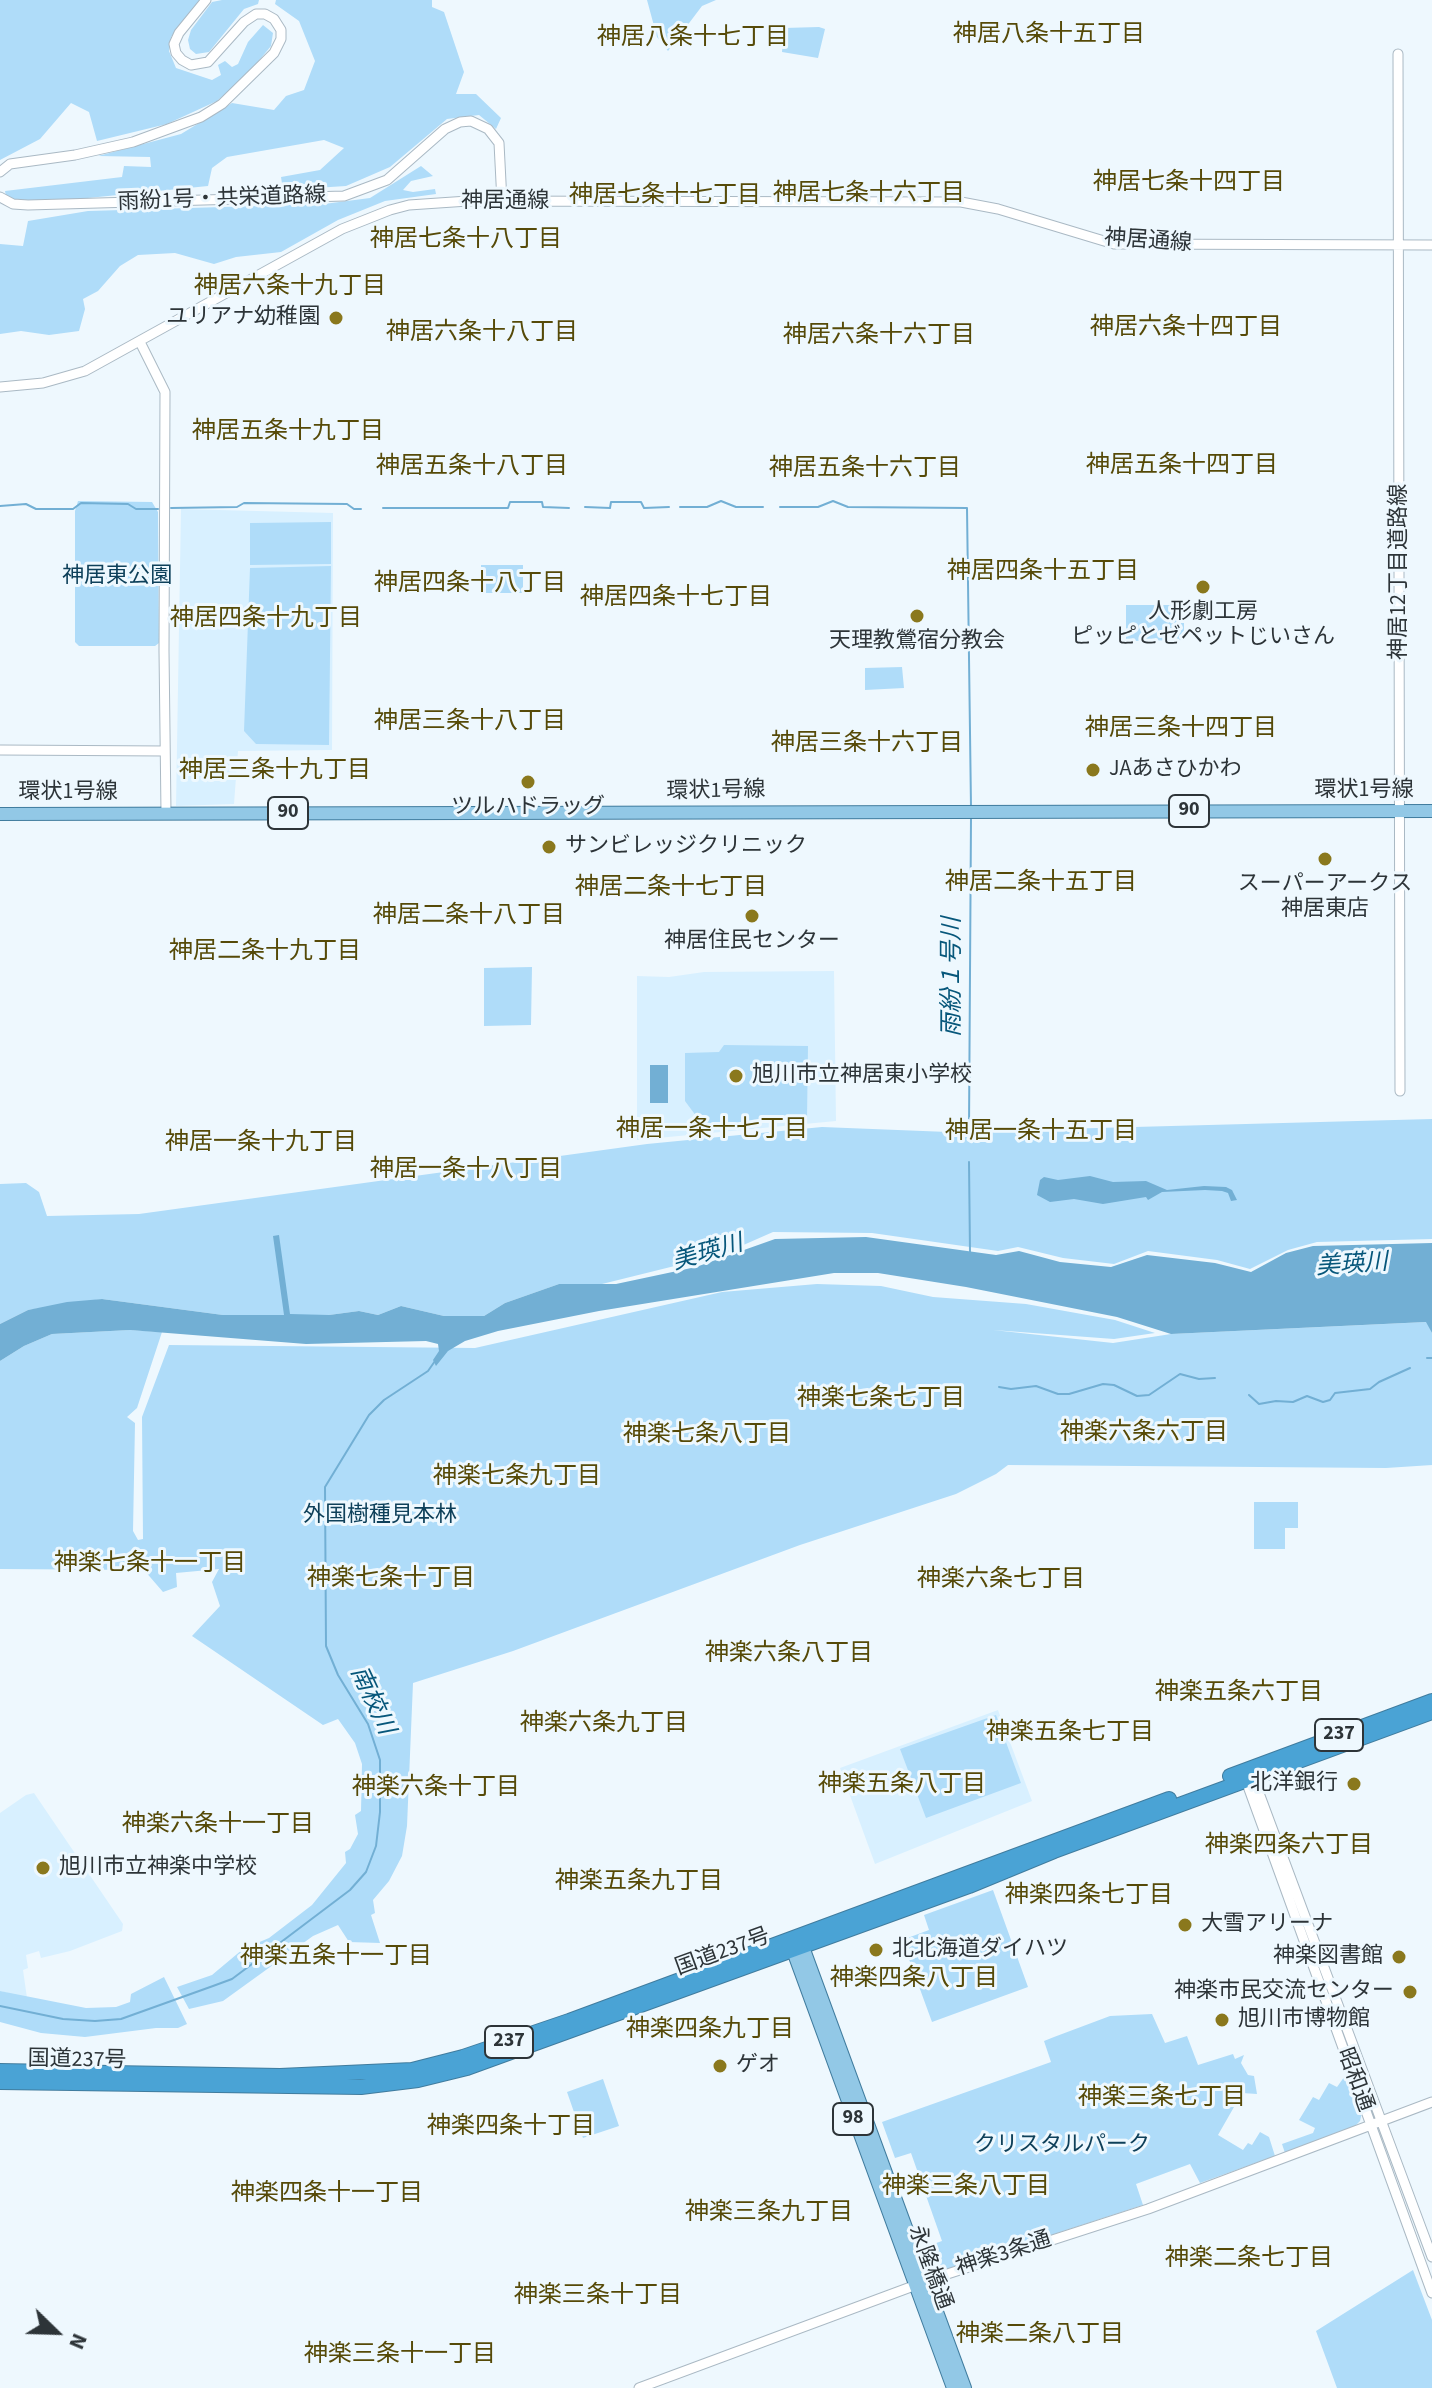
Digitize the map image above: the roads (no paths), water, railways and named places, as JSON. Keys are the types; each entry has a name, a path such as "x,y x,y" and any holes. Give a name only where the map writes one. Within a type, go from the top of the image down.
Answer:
{"highway":[{"name":"国道237号","path":"1248,1777 1432,1701"},
{"name":"国道237号","path":"0,2082 361,2087 418,2080 467,2068 1248,1777 1432,1712"},
{"name":"国道237号","path":"0,2071 280,2076 412,2070 525,2037 796,1946"}],"main road":[{"name":"環状1号線","path":"0,814 1432,811"},
{"name":"永隆橋通","path":"796,1946 920,2284 953,2388"},
{"name":"永隆橋通","path":"920,2284 965,2388"}],"street":[{"path":"0,172 10,164 75,155 133,142 190,122 222,104 274,53 281,39 281,30 274,19 265,14 256,14 244,22 208,62 191,65 176,53 174,44 179,33 206,0"},
{"name":"神居12丁目道路線","path":"1398,54 1400,1091"},
{"name":"雨紛1号・共栄道路線","path":"0,197 13,204 28,205 344,196 387,180 445,129 471,121 488,129 499,143 502,202"},
{"name":"神居通線","path":"0,387 43,383 75,374 140,342 342,229 371,216 409,205 502,202 961,202 998,209 1114,244 1432,245"},
{"path":"140,342 165,392 166,813"},
{"path":"0,750 165,751"},
{"name":"昭和通","path":"1248,1777 1432,2257"},
{"name":"昭和通","path":"1248,1777 1432,2293"},
{"name":"神楽3条通","path":"639,2388 920,2284 1148,2209 1371,2126 1383,2125 1432,2102"}],"water":[{"path":"650,1065 668,1065 668,1103 650,1103"},
{"path":"1090,1176 1113,1182 1146,1181 1167,1190 1226,1187 1232,1190 1237,1200 1231,1201 1228,1193 1222,1191 1205,1190 1162,1192 1148,1200 1146,1197 1103,1204 1074,1199 1050,1202 1037,1195 1040,1180 1044,1177 1058,1180"},
{"name":"美瑛川","path":"279,1235 290,1314 329,1315 359,1311 378,1315 401,1306 444,1316 484,1316 505,1303 559,1284 616,1284 696,1267 775,1239 866,1237 996,1255 1019,1251 1060,1262 1111,1267 1147,1255 1215,1263 1251,1272 1286,1253 1313,1246 1432,1243 1432,1333 1426,1322 1171,1334 1117,1317 966,1287 878,1273 834,1273 599,1311 498,1331 465,1341 448,1351 436,1366 433,1360 439,1351 438,1344 426,1341 306,1344 130,1330 52,1334 0,1361 0,1324 28,1310 67,1302 102,1299 223,1315 284,1315 273,1236"}],"waterway":[{"path":"680,507 707,507 721,501 736,507 763,507"},
{"path":"780,507 818,507 833,501 848,507 967,508 971,807"},
{"path":"383,508 508,508 510,502 542,502 543,507 569,508"},
{"path":"585,507 610,508 611,502 641,502 644,508 669,507"},
{"path":"0,506 26,504 36,509 73,509 81,503 128,504 136,509 158,509"},
{"path":"171,508 237,507 244,503 347,504 361,509"},
{"name":"雨紛１号川","path":"969,1128 971,817"},
{"name":"雨紛１号川","path":"969,1162 970,1253"},
{"path":"1427,1358 1432,1358"},
{"name":"南校川","path":"0,2006 63,2019 121,2019 213,1986 232,1979 350,1890 366,1872 376,1846 380,1812 380,1760 368,1724 338,1675 326,1646 325,1487 369,1415 384,1400 428,1371 435,1361"},
{"path":"1249,1395 1259,1404 1293,1402 1307,1396 1323,1402 1330,1400 1335,1393 1370,1389 1410,1368"},
{"path":"999,1387 1036,1386 1058,1394 1069,1394 1103,1384 1114,1385 1137,1396 1149,1395 1180,1374 1199,1379 1215,1378"}],"place":[{"name":"ユリアナ幼稚園","path":"336,318"},
{"name":"人形劇工房 ピッピとゼペットじいさん","path":"1203,587"},
{"name":"天理教鶯宿分教会","path":"917,616"},
{"name":"JAあさひかわ","path":"1093,770"},
{"name":"ツルハドラッグ","path":"528,782"},
{"name":"サンビレッジクリニック","path":"549,847"},
{"name":"スーパーアークス 神居東店","path":"1325,859"},
{"name":"神居住民センター","path":"752,916"},
{"name":"旭川市立神居東小学校","path":"736,1076"},
{"name":"北洋銀行","path":"1354,1784"},
{"name":"旭川市立神楽中学校","path":"43,1868"},
{"name":"大雪アリーナ","path":"1185,1925"},
{"name":"北北海道ダイハツ","path":"876,1950"},
{"name":"神楽図書館","path":"1399,1957"},
{"name":"神楽市民交流センター","path":"1410,1992"},
{"name":"旭川市博物館","path":"1222,2020"},
{"name":"ゲオ","path":"720,2066"}],"district":[{"name":"神居八条十五丁目","path":"1049,36"},
{"name":"神居八条十七丁目","path":"693,39"},
{"name":"神居七条十四丁目","path":"1189,184"},
{"name":"神居七条十六丁目","path":"869,195"},
{"name":"神居七条十七丁目","path":"665,197"},
{"name":"神居七条十八丁目","path":"466,241"},
{"name":"神居六条十九丁目","path":"290,288"},
{"name":"神居六条十四丁目","path":"1186,329"},
{"name":"神居六条十八丁目","path":"482,334"},
{"name":"神居六条十六丁目","path":"879,337"},
{"name":"神居五条十九丁目","path":"288,433"},
{"name":"神居五条十四丁目","path":"1182,467"},
{"name":"神居五条十八丁目","path":"472,468"},
{"name":"神居五条十六丁目","path":"865,470"},
{"name":"神居四条十五丁目","path":"1043,573"},
{"name":"神居四条十八丁目","path":"470,585"},
{"name":"神居四条十七丁目","path":"676,599"},
{"name":"神居四条十九丁目","path":"266,620"},
{"name":"神居三条十八丁目","path":"470,723"},
{"name":"神居三条十四丁目","path":"1181,730"},
{"name":"神居三条十六丁目","path":"867,745"},
{"name":"神居三条十九丁目","path":"275,772"},
{"name":"神居二条十五丁目","path":"1041,884"},
{"name":"神居二条十七丁目","path":"671,889"},
{"name":"神居二条十八丁目","path":"469,917"},
{"name":"神居二条十九丁目","path":"265,953"},
{"name":"神居一条十七丁目","path":"712,1131"},
{"name":"神居一条十五丁目","path":"1041,1133"},
{"name":"神居一条十九丁目","path":"261,1144"},
{"name":"神居一条十八丁目","path":"466,1171"},
{"name":"神楽七条七丁目","path":"881,1400"},
{"name":"神楽六条六丁目","path":"1144,1434"},
{"name":"神楽七条八丁目","path":"707,1436"},
{"name":"神楽七条九丁目","path":"517,1478"},
{"name":"神楽七条十一丁目","path":"150,1565"},
{"name":"神楽七条十丁目","path":"391,1580"},
{"name":"神楽六条七丁目","path":"1001,1581"},
{"name":"神楽六条八丁目","path":"789,1655"},
{"name":"神楽五条六丁目","path":"1239,1694"},
{"name":"神楽六条九丁目","path":"604,1725"},
{"name":"神楽五条七丁目","path":"1070,1734"},
{"name":"神楽五条八丁目","path":"902,1786"},
{"name":"神楽六条十丁目","path":"436,1789"},
{"name":"神楽六条十一丁目","path":"218,1826"},
{"name":"神楽四条六丁目","path":"1289,1847"},
{"name":"神楽五条九丁目","path":"639,1883"},
{"name":"神楽四条七丁目","path":"1089,1897"},
{"name":"神楽五条十一丁目","path":"336,1958"},
{"name":"神楽四条八丁目","path":"914,1980"},
{"name":"神楽四条九丁目","path":"710,2031"},
{"name":"神楽三条七丁目","path":"1162,2099"},
{"name":"神楽四条十丁目","path":"511,2128"},
{"name":"神楽三条八丁目","path":"966,2188"},
{"name":"神楽四条十一丁目","path":"327,2195"},
{"name":"神楽三条九丁目","path":"769,2214"},
{"name":"神楽二条七丁目","path":"1249,2260"},
{"name":"神楽三条十丁目","path":"598,2297"},
{"name":"神楽二条八丁目","path":"1040,2336"},
{"name":"神楽三条十一丁目","path":"400,2356"}],"park label":[{"name":"神居東公園","path":"117,577"},
{"name":"外国樹種見本林","path":"380,1516"},
{"name":"クリスタルパーク","path":"1062,2146"}]}
